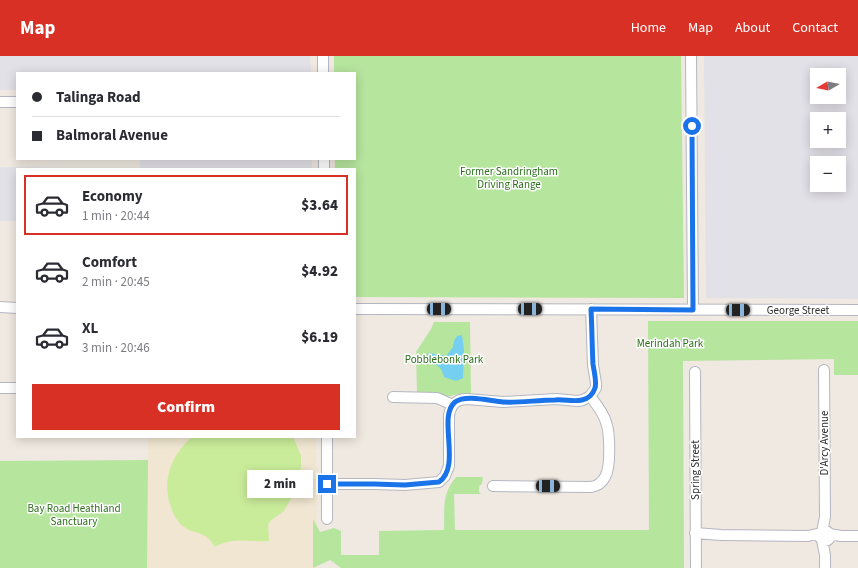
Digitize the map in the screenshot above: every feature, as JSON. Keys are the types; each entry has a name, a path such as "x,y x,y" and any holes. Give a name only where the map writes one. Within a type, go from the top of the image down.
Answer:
{"street":[{"path":"322,56 323,72"},
{"path":"691,56 693,310"},
{"path":"0,102 16,102"},
{"path":"0,307 16,308"},
{"name":"George Street","path":"356,309 858,310"},
{"path":"327,484 405,485 439,482 443,479 448,470 449,415 452,405 460,400 467,398 503,402 556,400 578,401 590,396 596,388 593,364 591,309"},
{"name":"D'Arcy Avenue","path":"824,370 825,568"},
{"name":"Spring Street","path":"695,372 696,568"},
{"path":"0,388 16,388"},
{"path":"493,486 591,487 602,482 608,468 608,427 604,416 590,396"},
{"path":"393,397 437,398 452,405"},
{"path":"327,438 327,519"},
{"path":"696,535 858,536"}],"shaded area":[{"path":"0,56 310,56 311,72 16,72 16,90 0,90"},
{"path":"704,56 858,56 858,299 706,298"},
{"path":"140,160 312,160 312,168 140,168"},
{"path":"0,167 63,168 16,168 16,221 0,221"},
{"path":"148,438 316,438 317,568 147,568"}],"green space":[{"name":"Former Sandringham Driving Range","path":"334,56 681,56 684,298 356,297 356,168 335,168 335,160 356,160 356,72 334,72"},
{"name":"Merindah Park","path":"648,321 858,321 858,375 834,375 834,359 683,361 684,568 341,568 330,560 313,568 313,519 320,532 334,528 341,531 341,555 379,555 379,531 444,530 444,508 446,496 456,477 483,477 482,484 479,486 479,492 481,494 454,494 455,530 649,530"},
{"name":"Pobblebonk Park","path":"434,322 470,322 471,395 459,394 446,397 433,393 417,392 416,352"},
{"path":"191,438 293,438 301,456 299,484 284,511 270,521 268,525 269,541 235,541 215,547 204,535 189,530 178,521 172,510 167,487 170,469 179,451"},
{"name":"Bay Road Heathland Sanctuary","path":"148,460 147,568 0,568 0,461"}],"water":[{"path":"462,335 464,350 463,378 456,381 444,377 440,368 429,361 427,354 429,353 446,356 453,347 457,336"}],"route":[{"path":"327,484 405,485 439,482 445,476 449,466 449,415 452,405 456,402 467,398 503,402 556,400 578,401 590,396 596,388 593,364 591,309 693,310 692,126"}]}
